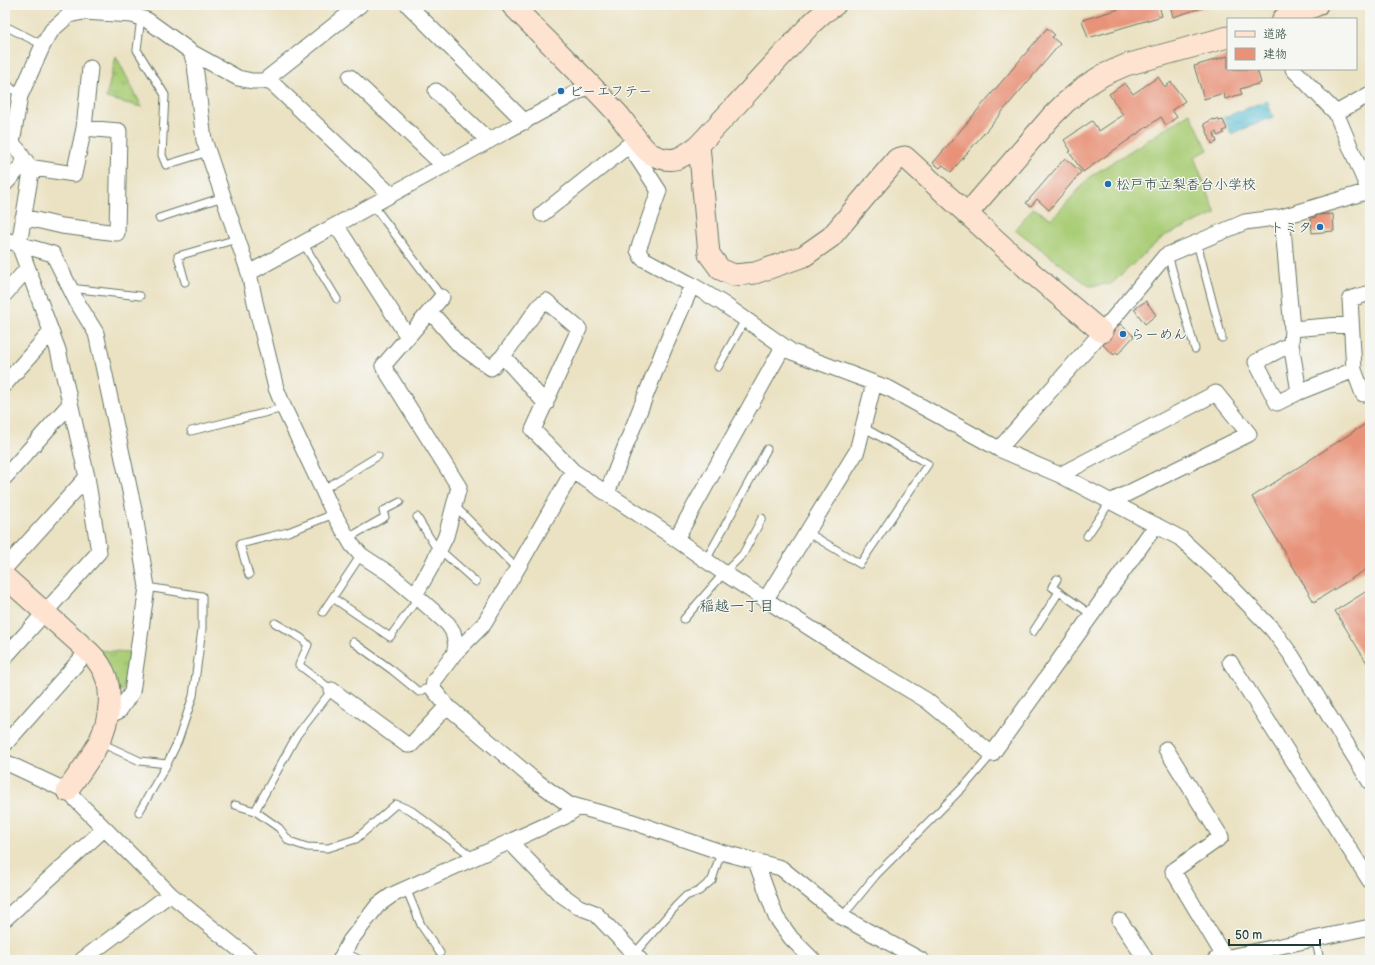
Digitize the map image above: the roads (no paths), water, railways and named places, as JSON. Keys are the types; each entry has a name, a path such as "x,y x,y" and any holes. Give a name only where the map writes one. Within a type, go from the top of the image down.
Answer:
{"street":[{"path":"264,81 360,5"},
{"path":"408,5 525,122"},
{"path":"512,5 617,113 659,191 638,250 642,258 722,303 792,352 890,389 999,449 1060,475 1180,538 1272,629 1292,656 1370,782"},
{"path":"633,142 651,155 667,160 683,157 700,145 812,23 834,5"},
{"path":"1285,18 1316,5"},
{"path":"5,657 99,552 87,477 58,350 19,244 31,172 19,150 8,146 20,96 43,45 52,30 69,15 96,8 132,15 144,14 191,52 238,78 272,83 390,195"},
{"path":"967,214 1051,117 1084,87 1103,75 1126,65 1227,37"},
{"path":"191,52 195,65 202,127 208,152 249,273 276,388 284,408 322,490 352,544 361,555 390,574 448,624 453,632 456,645 454,654"},
{"path":"27,164 74,174 84,128 90,68"},
{"path":"999,449 1102,332 1165,256 1245,222 1282,217 1369,191 1336,113 1294,70"},
{"path":"350,77 444,166"},
{"path":"249,273 590,85"},
{"path":"436,91 489,141"},
{"path":"1336,113 1370,94"},
{"path":"23,217 62,226 117,233 119,131 84,128"},
{"path":"542,214 633,142"},
{"path":"700,145 710,254 720,269 734,275 755,273 804,256 831,237 897,159 905,157 967,214 1102,332"},
{"path":"5,184 27,164"},
{"path":"1282,217 1292,336 1299,392"},
{"path":"336,225 408,337"},
{"path":"5,239 53,254 76,302 96,333 134,510 147,587 132,692 119,711 108,716"},
{"path":"5,294 27,269"},
{"path":"607,493 664,349 692,285"},
{"path":"1370,293 1350,300 1354,370 1363,394 1370,391"},
{"path":"416,597 446,536 459,487 383,366 442,297"},
{"path":"430,311 459,345 491,368 503,356 540,305 546,300 579,329 534,430 573,471 676,539 724,573 868,665 926,700 992,754 1156,525"},
{"path":"1351,324 1292,336 1256,362 1277,403 1299,392 1354,370"},
{"path":"5,384 51,332"},
{"path":"676,539 783,347"},
{"path":"503,356 546,404"},
{"path":"766,599 857,451 874,383"},
{"path":"1060,475 1216,393 1249,434 1110,502"},
{"path":"5,477 70,404"},
{"path":"573,471 484,624 454,654 434,681 433,689 447,706 550,792 568,804 577,808 626,820 721,852 781,868 842,917 921,960"},
{"path":"5,568 87,477"},
{"path":"5,577 88,651 100,664 106,677 109,691 108,716 99,742 67,791"},
{"path":"5,744 88,651"},
{"path":"1230,662 1370,880"},
{"path":"332,690 407,745 411,745 447,706"},
{"path":"1166,749 1221,837 1173,871 1220,959 1370,927"},
{"path":"5,762 67,791 170,894 252,960"},
{"path":"342,956 350,941 378,905 392,895 564,817 577,808"},
{"path":"5,919 104,829"},
{"path":"510,842 560,893 579,907 595,914 637,957"},
{"path":"756,862 776,917 791,938 813,960"},
{"path":"82,960 170,894"},
{"path":"1120,921 1146,960"}],"lane":[{"path":"144,14 137,50 165,95 162,155 166,165 208,152"},
{"path":"5,26 43,45"},
{"path":"5,82 20,96"},
{"path":"159,218 223,197"},
{"path":"373,205 442,297"},
{"path":"185,282 178,256 237,239"},
{"path":"303,243 337,300"},
{"path":"1197,243 1222,338"},
{"path":"1168,255 1195,349"},
{"path":"70,288 140,296"},
{"path":"718,367 745,320"},
{"path":"191,431 284,408"},
{"path":"808,532 860,564 928,464 863,427"},
{"path":"706,560 767,449"},
{"path":"322,490 378,456"},
{"path":"348,538 385,517 384,511 400,502"},
{"path":"1087,536 1110,502"},
{"path":"455,506 517,569"},
{"path":"250,575 240,544 288,532 334,514"},
{"path":"417,517 439,551 476,582"},
{"path":"684,619 724,573 743,554 762,518"},
{"path":"323,612 361,555"},
{"path":"1057,579 1052,587 1092,615"},
{"path":"139,812 178,741 193,696 202,629 202,596 147,587"},
{"path":"1033,632 1059,592"},
{"path":"333,598 390,637 416,597"},
{"path":"255,811 297,735 306,721 332,690 299,665 308,646 301,638 274,623"},
{"path":"353,642 392,670 419,692 425,689 433,689"},
{"path":"99,742 140,761 166,764"},
{"path":"842,917 882,869 969,781 992,754"},
{"path":"235,805 255,811 279,828 289,841 307,847 328,848 356,839 396,804 412,811 474,858"},
{"path":"637,957 676,906 686,896 699,891 712,880 721,852"},
{"path":"406,888 421,925 440,953"},
{"path":"1315,938 1320,960"},
{"path":"342,956 360,960"}],"water":[{"path":"1267,101 1273,117 1231,134 1224,117"}],"place":[{"name":"ビーエフテー","path":"561,91"},
{"name":"松戸市立梨香台小学校","path":"1108,184"},
{"name":"トミタ","path":"1320,227"},
{"name":"らーめん","path":"1123,334"}],"district":[{"name":"稲越一丁目","path":"737,606"}]}
